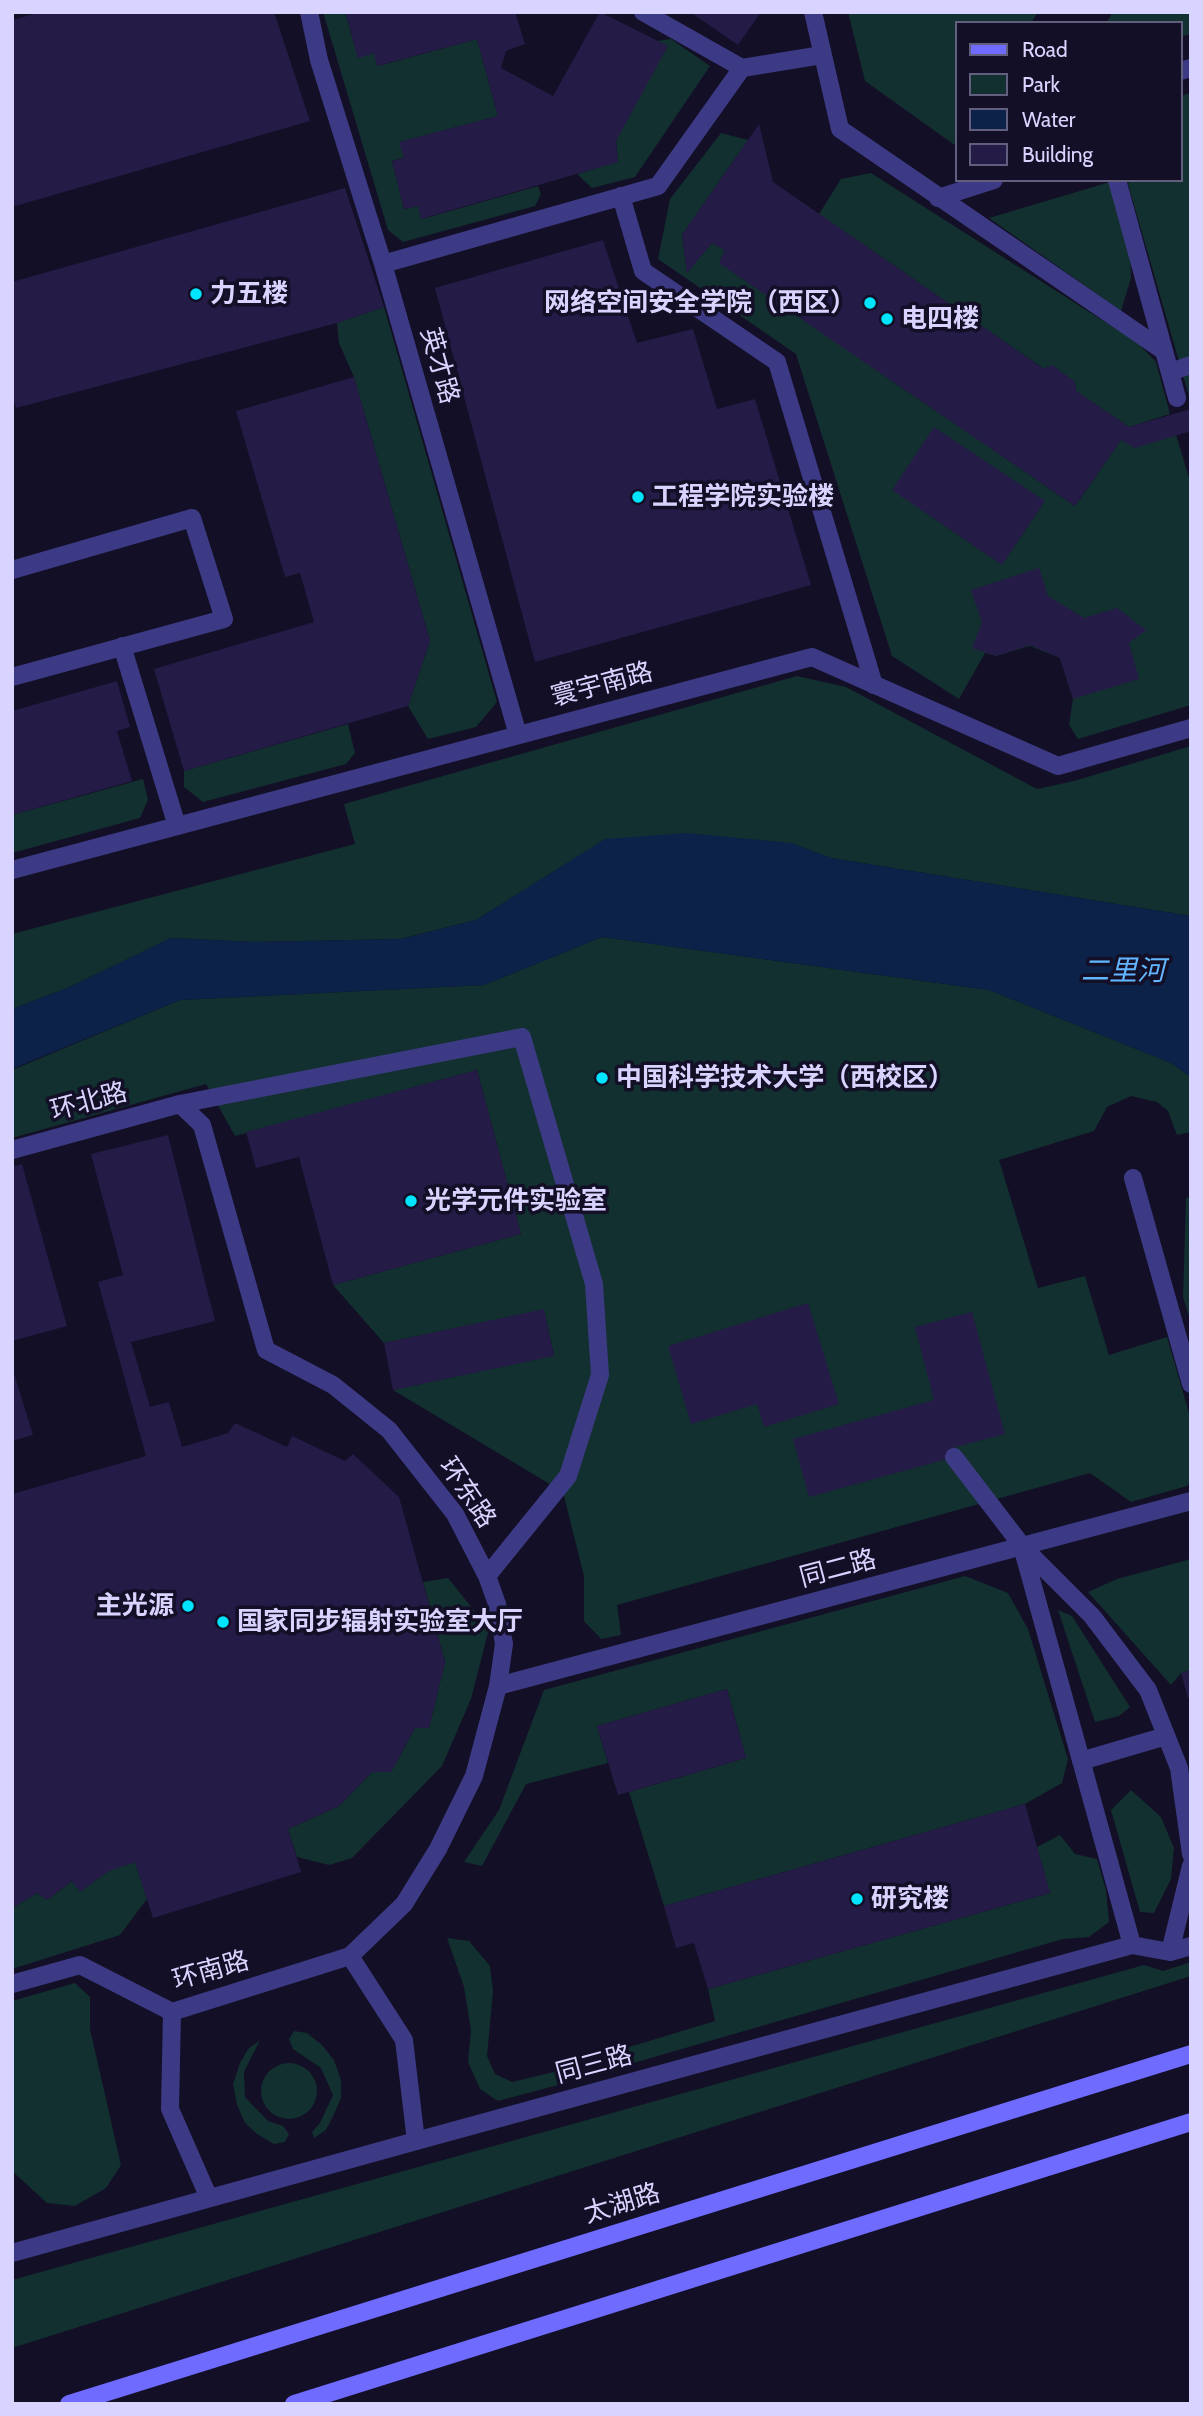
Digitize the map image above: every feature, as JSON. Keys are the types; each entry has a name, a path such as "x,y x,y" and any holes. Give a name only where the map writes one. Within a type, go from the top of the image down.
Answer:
{"main road":[{"name":"太湖路","path":"69,2404 1191,2054"},
{"path":"294,2404 1191,2122"}],"street":[{"name":"英才路","path":"309,12 319,60 383,264 518,735"},
{"path":"643,12 742,68 822,55"},
{"path":"813,12 840,129 1164,351"},
{"path":"383,264 658,186 742,68"},
{"path":"938,198 988,182"},
{"path":"1118,182 1177,398"},
{"path":"621,196 643,271 777,362 874,685"},
{"path":"1170,372 1191,365"},
{"path":"12,570 192,518 224,619 12,677"},
{"path":"122,646 177,826"},
{"name":"寰宇南路","path":"12,870 812,657 1058,766 1191,728"},
{"name":"环北路","path":"12,1150 180,1104 522,1037 594,1284 600,1375 568,1476 487,1576"},
{"name":"环东路","path":"180,1104 201,1125 267,1350 333,1385 390,1430 456,1514 487,1576 497,1604 504,1644 498,1686 474,1776 438,1849 404,1904 350,1956"},
{"path":"1133,1178 1191,1384"},
{"path":"954,1457 1023,1547 1092,1616 1148,1690 1179,1768 1191,1854"},
{"name":"同二路","path":"498,1686 1191,1501"},
{"path":"1023,1547 1132,1945"},
{"path":"1082,1761 1166,1736"},
{"path":"1170,1952 1191,1866"},
{"name":"同三路","path":"12,2253 1132,1945 1170,1952 1191,1946"},
{"path":"350,1956 404,2040 416,2141"},
{"name":"环南路","path":"12,1984 80,1965 172,2012 350,1956"},
{"path":"172,2012 170,2109 209,2199"}],"green space":[{"path":"323,12 354,12 346,15 358,57 374,53 378,66 477,39 498,116 400,142 404,158 392,161 404,209 418,206 422,219 538,186 541,194 535,206 403,242 388,230"},
{"path":"848,12 1038,12 1032,21 954,21 954,145 865,81"},
{"path":"1113,12 1191,12 1191,34 1182,36 1182,21 1107,21"},
{"path":"671,39 710,66 635,177 592,188 577,174 618,161 616,141 657,41"},
{"path":"1191,93 1191,403 1128,184 1182,182 1182,95"},
{"path":"721,133 748,140 682,235 687,272 712,243 725,250 720,263 1075,506 1121,440 1176,435 1191,484 1191,705 1078,739 1069,725 1073,699 1060,658 1030,646 996,656 985,653 959,699 892,656 796,354 658,259 670,199"},
{"path":"871,173 1138,343 1156,362 1170,414 1129,427 1076,391 1075,382 1052,366 1044,369 819,214 841,179"},
{"path":"1110,182 1130,247 1131,278 1121,311 989,218"},
{"path":"384,307 497,702 476,727 428,739 408,706 430,641 354,377 339,343 337,323"},
{"path":"797,676 846,687 1037,789 1074,781 1191,746 1191,916 831,858 790,843 606,839 476,920 400,939 255,942 171,938 70,987 12,1009 12,934 355,844 344,804"},
{"path":"348,724 355,753 346,764 203,802 184,787 184,771"},
{"path":"143,779 148,800 140,818 12,853 12,815"},
{"path":"602,937 989,990 1171,1063 1191,1077 1191,1132 1177,1135 1168,1111 1157,1102 1131,1096 1107,1107 1094,1131 999,1160 1038,1288 1085,1276 1109,1355 1167,1337 1191,1420 1191,1482 1187,1486 1131,1502 1090,1473 617,1605 621,1635 601,1639 584,1621 584,1576 563,1492 393,1390 554,1355 544,1310 384,1343 333,1285 521,1234 477,1070 235,1136 206,1084 12,1138 12,1070 180,1000 484,985"},
{"path":"1191,1197 1191,1323 1183,1297 1186,1198"},
{"path":"1191,1559 1191,1670 1181,1673 1171,1685 1088,1592 1117,1579"},
{"path":"965,1576 1008,1593 1028,1629 1068,1759 1062,1783 1025,1804 664,1906 629,1792 746,1758 727,1689 597,1726 608,1763 526,1784 482,1866 464,1862 499,1810 544,1690"},
{"path":"448,1578 489,1629 471,1699 442,1766 352,1858 329,1865 297,1857 288,1829 339,1806 372,1772 391,1772 415,1728 429,1728 445,1662 423,1582"},
{"path":"1058,1610 1072,1616 1130,1707 1119,1716 1095,1722"},
{"path":"1131,1790 1161,1817 1174,1848 1171,1879 1154,1913 1140,1912 1111,1810"},
{"path":"1060,1835 1075,1854 1097,1859 1106,1890 1109,1922 1089,1937 1063,1939 609,2070 603,2055 715,2021 708,1989 1050,1893 1037,1847"},
{"path":"135,1862 147,1899 120,1935 12,1969 12,1908 37,1893 47,1900 72,1881"},
{"path":"447,1938 469,1941 490,1966 493,1991 487,2056 495,2074 512,2082 566,2069 569,2082 498,2101 480,2089 468,2062 471,2030 464,1987"},
{"path":"1191,1962 1191,1976 12,2348 12,2280 1144,1965 1163,1971"},
{"path":"75,1983 90,1997 90,2029 121,2165 106,2188 75,2206 47,2203 12,2171 12,2001"},
{"path":"294,2031 307,2033 322,2045 334,2060 341,2080 341,2098 334,2114 326,2130 314,2138 312,2132 320,2123 333,2095 321,2068 293,2049 289,2039"},
{"path":"260,2040 244,2072 245,2097 268,2121 283,2126 289,2134 285,2142 274,2144 257,2134 245,2123 237,2105 233,2084 240,2063 248,2049"},
{"path":"283,2063 295,2063 305,2067 313,2075 317,2091 313,2107 305,2115 295,2119 283,2119 273,2115 265,2107 261,2097 261,2085 265,2075 273,2067"}],"water":[{"name":"二里河","path":"687,833 791,843 831,858 1191,916 1191,1077 1171,1063 989,990 602,937 484,985 180,1000 12,1069 12,1009 70,987 171,938 255,942 401,939 476,920 605,839"}],"building":[{"path":"41,12 274,12 310,121 12,207 12,20"},
{"path":"515,12 525,44 506,51 501,68 553,96 600,12 668,46 616,141 618,162 421,219 418,206 404,209 392,161 404,158 399,142 498,116 477,39 377,66 374,53 358,58 346,14"},
{"path":"690,12 761,12 738,45"},
{"name":"电四楼","path":"759,124 773,182 1044,369 1052,365 1075,382 1076,391 1129,427 1191,409 1191,431 1135,448 1121,440 1075,506 719,263 725,250 712,243 687,273 682,235"},
{"name":"力五楼","path":"345,188 384,307 337,323 16,408 12,394 12,282"},
{"name":"工程学院实验楼","path":"603,240 637,343 693,329 717,409 755,399 811,585 535,662 435,288"},
{"path":"354,377 430,641 408,706 184,771 154,669 314,622 300,573 285,577 236,411"},
{"path":"934,427 1045,501 1002,565 892,490"},
{"path":"1039,568 1048,596 1084,618 1117,608 1146,630 1129,643 1139,679 1073,699 1060,658 1030,645 996,656 972,648 982,622 971,590"},
{"path":"117,681 130,727 117,731 132,781 12,815 12,711"},
{"name":"光学元件实验室","path":"477,1070 521,1234 333,1285 299,1157 256,1168 246,1132"},
{"name":"国家同步辐射实验室大厅","path":"168,1135 215,1321 131,1342 150,1407 169,1402 182,1447 228,1433 235,1423 287,1447 292,1436 345,1461 353,1454 399,1497 445,1662 429,1728 415,1728 391,1772 372,1772 339,1806 288,1829 301,1872 153,1918 135,1862 109,1871 80,1892 72,1881 47,1900 37,1893 12,1908 12,1494 146,1456 98,1282 123,1275 91,1154"},
{"path":"22,1164 67,1326 12,1341 12,1167"},
{"path":"808,1303 839,1404 764,1427 757,1404 691,1424 668,1346"},
{"path":"544,1309 554,1356 393,1390 384,1343"},
{"path":"972,1312 1005,1434 952,1448 954,1457 809,1497 793,1439 934,1400 915,1327"},
{"path":"12,1367 33,1435 12,1441"},
{"path":"1191,1670 1191,1697 1188,1698 1181,1673"},
{"path":"727,1689 746,1758 618,1795 597,1726"},
{"name":"研究楼","path":"1025,1804 1050,1893 708,1989 694,1943 676,1948 664,1906"}],"place":[{"name":"力五楼","path":"196,294"},
{"name":"网络空间安全学院（西区）","path":"870,303"},
{"name":"电四楼","path":"887,319"},
{"name":"工程学院实验楼","path":"638,497"},
{"name":"中国科学技术大学（西校区）","path":"602,1078"},
{"name":"光学元件实验室","path":"411,1201"},
{"name":"主光源","path":"188,1606"},
{"name":"国家同步辐射实验室大厅","path":"223,1622"},
{"name":"研究楼","path":"857,1899"}]}
